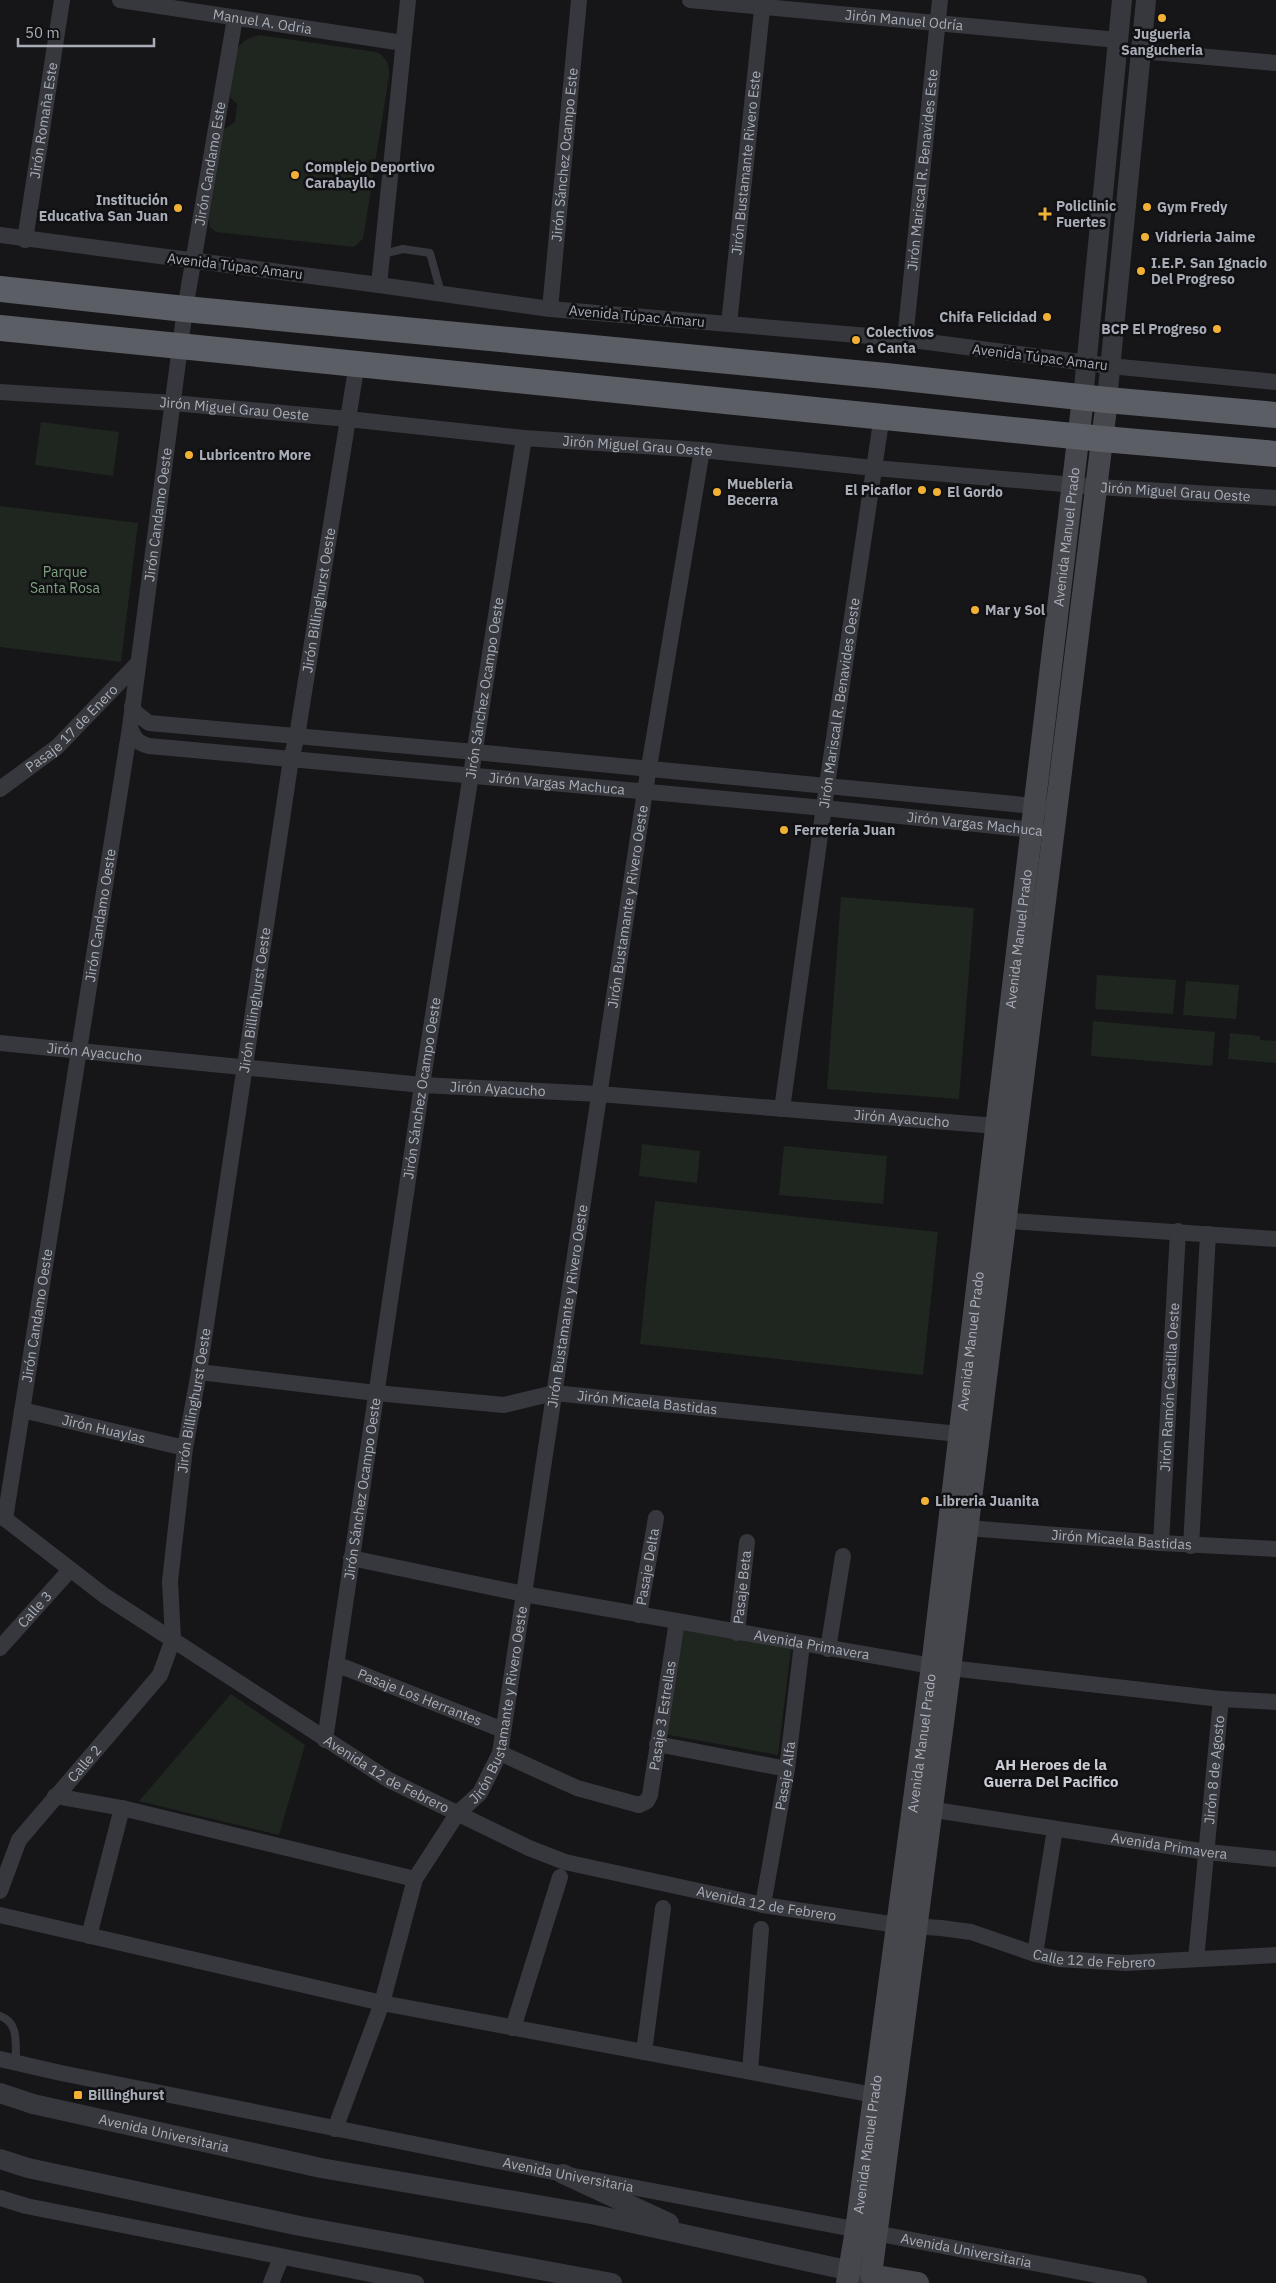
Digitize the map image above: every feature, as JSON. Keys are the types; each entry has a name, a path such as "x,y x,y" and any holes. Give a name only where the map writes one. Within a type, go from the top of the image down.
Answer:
{"highway":[{"path":"0,290 876,375 1095,399 1276,415"},
{"path":"0,328 1276,454"}],"main road":[{"name":"Avenida Manuel Prado","path":"871,2279 878,2234 907,1926 996,1220 1054,833 1098,487 1091,437 1095,399"},
{"name":"Avenida Manuel Prado","path":"996,1220 997,1126 1073,484 1091,437"},
{"name":"Avenida Manuel Prado","path":"941,1668 967,1528 969,1435"},
{"name":"Avenida Manuel Prado","path":"848,2277 874,2095 907,1926"},
{"name":"Avenida Universitaria","path":"871,2279 918,2283"}],"street":[{"name":"Jirón Romaña Este","path":"25,240 62,0"},
{"name":"Manuel A. Odria","path":"120,0 403,43"},
{"path":"379,285 408,0"},
{"name":"Jirón Sánchez Ocampo Este","path":"550,309 579,0"},
{"name":"Jirón Manuel Odría","path":"690,0 763,3 938,23 1118,40"},
{"name":"Jirón Mariscal R. Benavides Este","path":"905,339 940,0"},
{"path":"1095,399 1087,362 1122,0"},
{"path":"1095,399 1110,366 1146,0"},
{"name":"Jirón Bustamante Rivero Este","path":"729,324 763,3"},
{"name":"Jirón Candamo Este","path":"185,309 235,18"},
{"path":"1141,51 1276,63"},
{"name":"Avenida Túpac Amaru","path":"0,235 25,240 441,293 550,309 905,339 1110,366 1276,382"},
{"name":"Jirón Candamo Oeste","path":"2,1517 22,1410 130,726 185,309"},
{"name":"Jirón Billinghurst Oeste","path":"173,1639 170,1581 185,1448 199,1372 246,1067 291,759 297,736 356,362"},
{"name":"Jirón Miguel Grau Oeste","path":"0,392 173,403 524,438 702,450 874,468 1098,487 1276,498"},
{"name":"Jirón Mariscal R. Benavides Oeste","path":"782,1109 827,786 882,415"},
{"name":"Jirón Sánchez Ocampo Oeste","path":"325,1740 350,1558 422,1085 524,438"},
{"name":"Jirón Bustamante y Rivero Oeste","path":"336,2129 382,2003 415,1879 458,1814 480,1793 500,1753 645,791 702,450"},
{"name":"Pasaje 17 de Enero","path":"0,789 57,747 138,663"},
{"name":"Jirón Vargas Machuca","path":"132,706 136,713 149,723 649,768 1057,809"},
{"name":"Jirón Vargas Machuca","path":"130,726 134,738 140,744 149,746 824,808 1054,833"},
{"name":"Jirón Ayacucho","path":"0,1043 422,1085 599,1094 997,1126"},
{"path":"996,1220 1276,1239"},
{"name":"Jirón Ramón Castilla Oeste","path":"1161,1543 1178,1231"},
{"path":"1191,1546 1208,1234"},
{"name":"Jirón Micaela Bastidas","path":"199,1372 376,1393 504,1404 554,1393 969,1435"},
{"name":"Jirón Huaylas","path":"22,1410 185,1448"},
{"name":"Avenida 12 de Febrero","path":"2,1517 105,1596 388,1780 529,1848 565,1862 763,1905 907,1926"},
{"name":"Pasaje Delta","path":"639,1615 656,1518"},
{"name":"Jirón Micaela Bastidas","path":"967,1528 1191,1546 1276,1549"},
{"name":"Pasaje Beta","path":"737,1633 747,1542"},
{"path":"828,1649 843,1556"},
{"name":"Avenida Primavera","path":"350,1558 524,1594 941,1668 1221,1699 1276,1702"},
{"name":"Calle 3","path":"0,1648 70,1570"},
{"name":"Pasaje 3 Estrellas","path":"500,1753 576,1788 639,1805 647,1801 650,1794 677,1622"},
{"name":"Calle 2","path":"0,1890 19,1840 160,1675 173,1639"},
{"name":"Pasaje Alfa","path":"763,1905 787,1769 802,1644"},
{"name":"Pasaje Los Herrantes","path":"336,1664 503,1730"},
{"name":"Jirón 8 de Agosto","path":"1196,1959 1221,1699"},
{"path":"657,1744 787,1769"},
{"path":"55,1796 122,1808 415,1879"},
{"path":"88,1936 122,1808"},
{"name":"Avenida Primavera","path":"923,1808 1206,1852 1276,1859"},
{"path":"1035,1954 1055,1829"},
{"path":"513,2028 560,1877"},
{"path":"644,2052 663,1908"},
{"path":"0,1915 382,2003 874,2095"},
{"name":"Calle 12 de Febrero","path":"907,1926 971,1932 1035,1954 1058,1959 1126,1963 1276,1955"},
{"path":"750,2071 761,1929"},
{"name":"Avenida Universitaria","path":"8,2061 563,2174 1139,2283"},
{"name":"Avenida Universitaria","path":"0,2093 33,2104 321,2168 596,2215 705,2240 848,2277 871,2279"},
{"path":"0,2159 28,2168 300,2226 612,2283"},
{"path":"563,2174 705,2240"},
{"path":"0,2198 26,2206 281,2258 416,2283"},
{"path":"271,2283 281,2258"}],"lane":[{"path":"383,254 403,249 430,253 441,293"},
{"path":"0,2016 8,2018 13,2025 15,2034 8,2061"}],"green space":[{"name":"Complejo Deportivo Carabayllo","path":"259,35 376,52 387,61 389,76 363,239 354,247 216,232 210,227 209,220 223,130 235,122 237,104 230,97 234,58 241,44"},
{"path":"41,422 119,432 113,476 35,465"},
{"name":"Parque Santa Rosa","path":"0,506 138,523 121,662 0,647"},
{"path":"841,897 974,908 959,1099 827,1089"},
{"path":"1097,975 1176,980 1173,1014 1095,1009"},
{"path":"1186,981 1239,985 1236,1019 1183,1015"},
{"path":"1093,1021 1215,1032 1212,1066 1091,1056"},
{"path":"1230,1033 1260,1036 1260,1040 1276,1041 1276,1063 1228,1059"},
{"path":"642,1144 700,1151 697,1183 639,1176"},
{"path":"784,1146 887,1156 883,1204 779,1195"},
{"path":"655,1201 938,1232 923,1375 640,1344"},
{"path":"681,1627 791,1649 778,1755 664,1734"},
{"path":"231,1694 305,1745 279,1835 139,1801"}],"place":[{"name":"Jugueria Sangucheria","path":"1162,18"},
{"name":"Complejo Deportivo Carabayllo","path":"295,175"},
{"name":"Gym Fredy","path":"1147,207"},
{"name":"Institución Educativa San Juan","path":"178,208"},
{"name":"Policlinic Fuertes","path":"1045,214"},
{"name":"Vidrieria Jaime","path":"1145,237"},
{"name":"I.E.P. San Ignacio Del Progreso","path":"1141,271"},
{"name":"Chifa Felicidad","path":"1047,317"},
{"name":"BCP El Progreso","path":"1217,329"},
{"name":"Colectivos a Canta","path":"856,340"},
{"name":"Lubricentro More","path":"189,455"},
{"name":"El Picaflor","path":"922,490"},
{"name":"Muebleria Becerra","path":"717,492"},
{"name":"El Gordo","path":"937,492"},
{"name":"Mar y Sol","path":"975,610"},
{"name":"Ferretería Juan","path":"784,830"},
{"name":"Libreria Juanita","path":"925,1501"},
{"name":"Billinghurst","path":"78,2095"}],"district":[{"name":"AH Heroes de la Guerra Del Pacifico","path":"1051,1772"}]}
